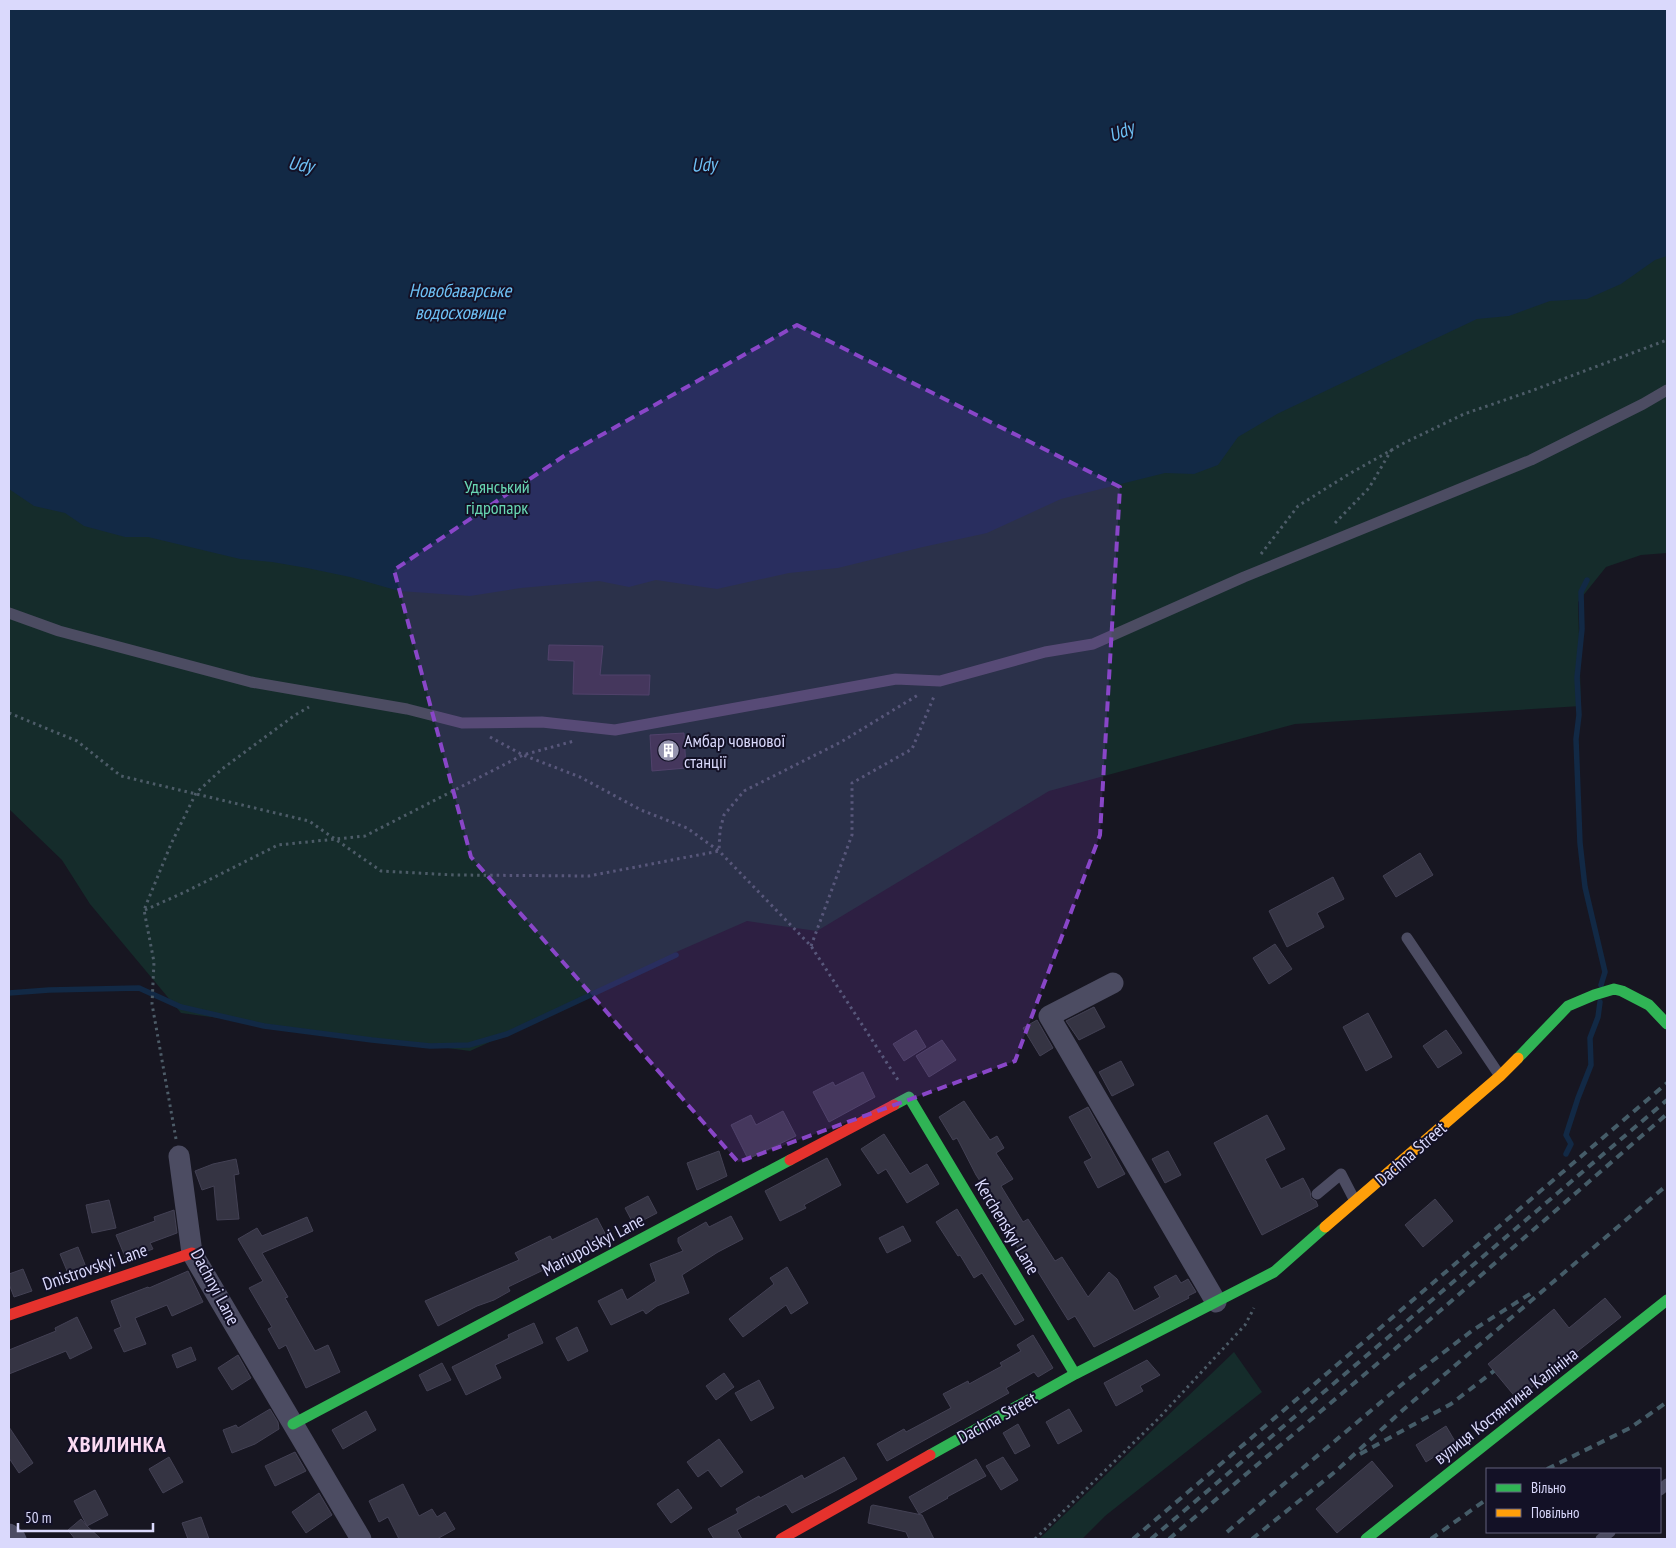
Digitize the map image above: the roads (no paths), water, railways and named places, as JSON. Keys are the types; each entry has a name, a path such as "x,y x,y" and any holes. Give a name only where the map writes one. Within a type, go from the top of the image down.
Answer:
{"street":[{"path":"1113,983 1049,1016 1216,1302"},
{"name":"Dachna Street","path":"780,1539 1075,1374 1274,1272 1500,1076 1568,1006 1614,989 1622,991 1649,1005 1667,1024"},
{"name":"Kerchenskyi Lane","path":"909,1097 1075,1374"},
{"name":"Mariupolskyi Lane","path":"293,1424 909,1097"},
{"name":"Dachnyi Lane","path":"179,1156 192,1252 362,1539"},
{"name":"Dnistrovskyi Lane","path":"9,1315 192,1252"},
{"name":"вулиця Костянтина Калініна","path":"1366,1539 1667,1300"},
{"path":"9,1534 16,1539"}],"lane":[{"path":"9,613 59,631 251,682 407,709 462,724 542,722 615,730 896,679 940,681 1045,652 1093,644 1244,576 1531,460 1667,390"},
{"path":"1407,938 1500,1076"},
{"path":"1318,1194 1341,1174 1356,1202"}],"water":[{"name":"Новобаварське водосховище","path":"9,9 1667,9 1667,256 1655,260 1621,284 1587,299 1550,301 1509,316 1477,319 1277,414 1238,437 1218,465 1194,474 1165,473 1061,499 987,533 838,568 789,573 717,589 656,580 629,587 599,581 521,588 470,596 399,591 350,577 307,568 240,559 148,537 125,537 84,526 65,513 34,506 9,489"}],"waterway":[{"path":"1587,580 1581,592 1582,629 1577,678 1579,715 1576,739 1580,843 1585,887 1605,972 1601,985"},
{"path":"9,993 139,988 181,1007 264,1026 430,1046 469,1045 507,1034 676,955"},
{"path":"1566,1154 1571,1144 1566,1135 1591,1065 1590,1038 1598,1017 1600,1002"}],"railway":[{"path":"1133,1539 1667,1083"},
{"path":"1151,1539 1667,1100"},
{"path":"1169,1539 1434,1316 1667,1114"},
{"path":"1252,1539 1336,1471 1404,1409 1667,1185"},
{"path":"1227,1532 1406,1381 1473,1330 1533,1292"},
{"path":"1360,1454 1451,1404 1494,1371"},
{"path":"1549,1468 1630,1428 1667,1402"},
{"path":"1431,1539 1486,1500"}],"place":[{"name":"Амбар човнової станції","path":"668,751"}],"district":[{"name":"ХВИЛИНКА","path":"117,1444"}],"water label":[{"name":"Udy","path":"1121,131"},
{"name":"Udy","path":"301,164"},
{"name":"Udy","path":"704,164"}],"park label":[{"name":"Удянський гідропарк","path":"497,497"}]}
